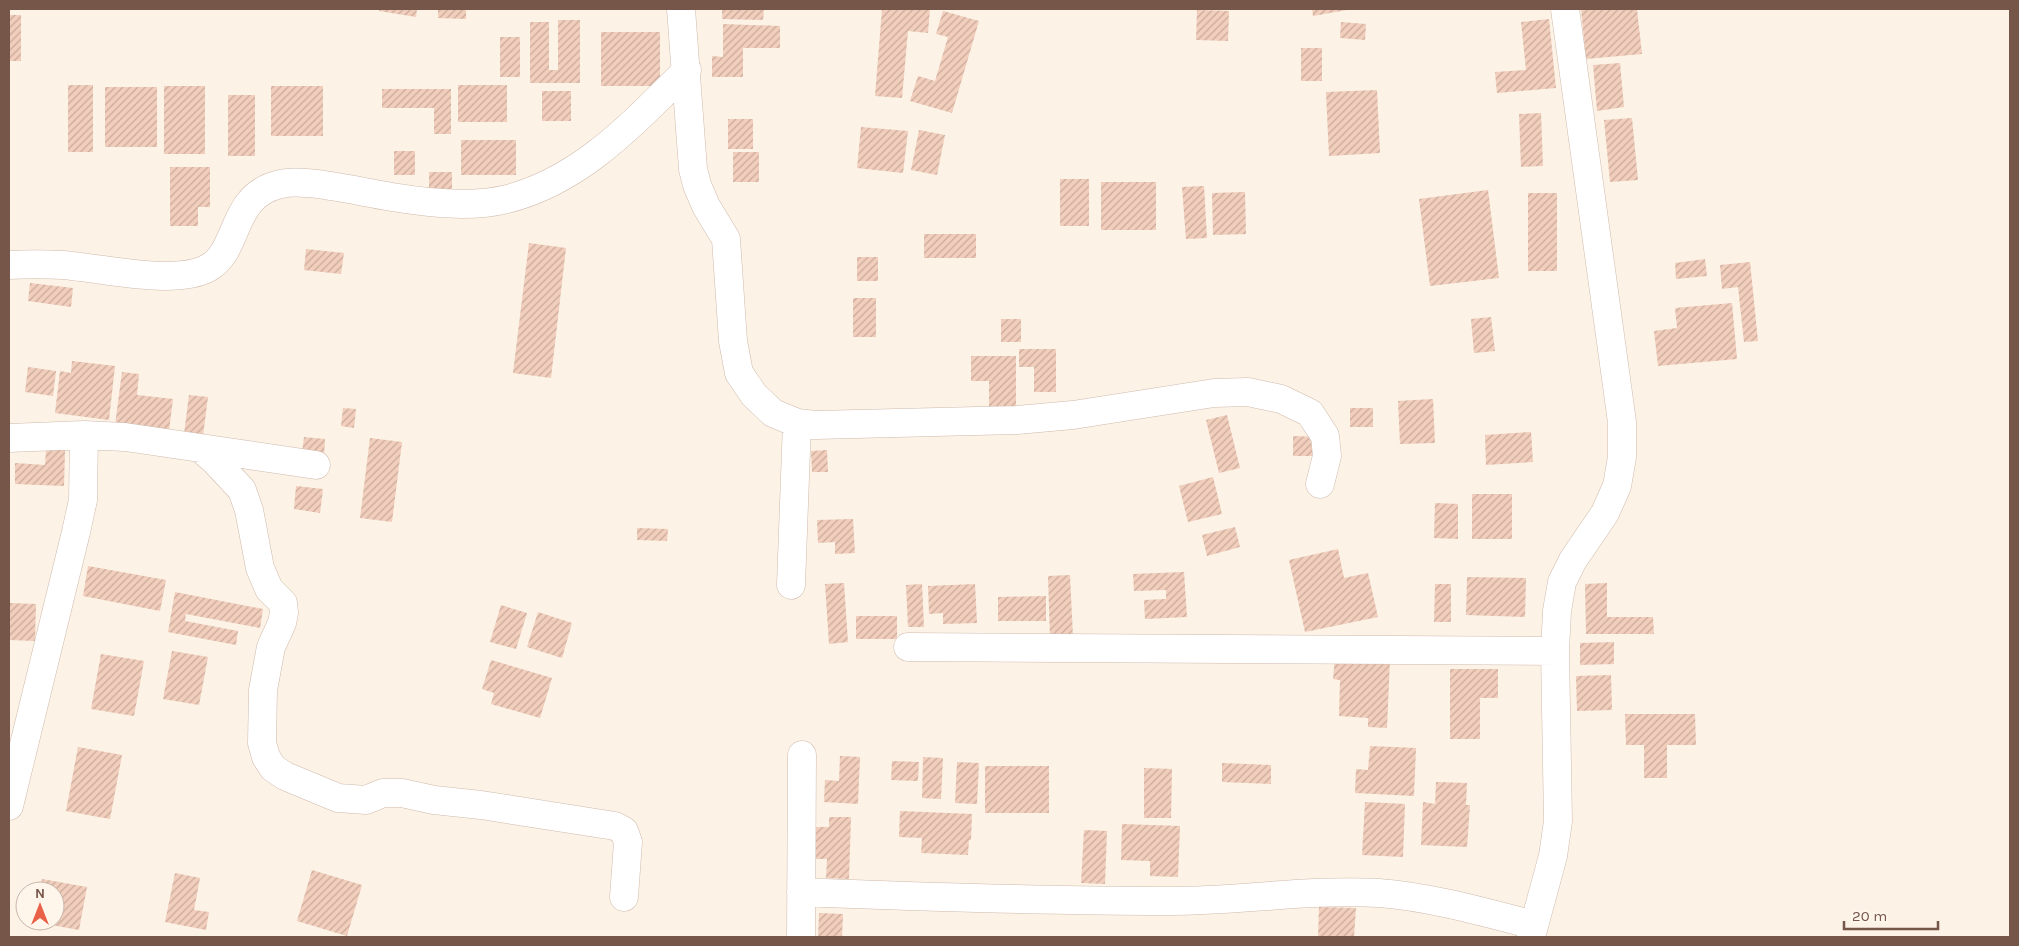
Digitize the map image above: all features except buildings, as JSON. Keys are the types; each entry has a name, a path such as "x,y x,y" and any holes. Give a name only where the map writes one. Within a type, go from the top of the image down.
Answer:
{"street":[{"path":"681,9 693,169 696,185 726,239 732,341 739,372 754,395 773,413 797,423 816,425 1017,420 1073,414 1214,393 1248,392 1281,400 1310,414 1325,436 1327,456 1320,484"},
{"path":"801,892 980,899 1093,900 1188,900 1306,893 1378,893 1459,906 1532,931 1554,856 1558,821 1554,650 1557,611 1562,582 1573,560 1605,513 1617,486 1622,457 1622,422 1564,9"},
{"path":"9,265 62,265 163,276 196,272 209,267 221,257 244,210 254,197 267,187 283,183 304,183 394,198 442,202 478,203 506,199 539,189 592,157 625,132 687,70"},
{"path":"791,585 797,423"},
{"path":"9,438 84,435 125,437 316,465"},
{"path":"9,806 78,524 84,480 84,435"},
{"path":"200,448 216,461 242,490 249,510 260,568 269,589 283,603 284,613 282,622 271,647 263,690 262,743 266,757 273,768 285,776 338,798 366,800 383,793 402,793 434,800 481,805 615,826 624,831 628,842 624,897"},
{"path":"908,647 1554,650"},
{"path":"801,937 802,755"}]}
